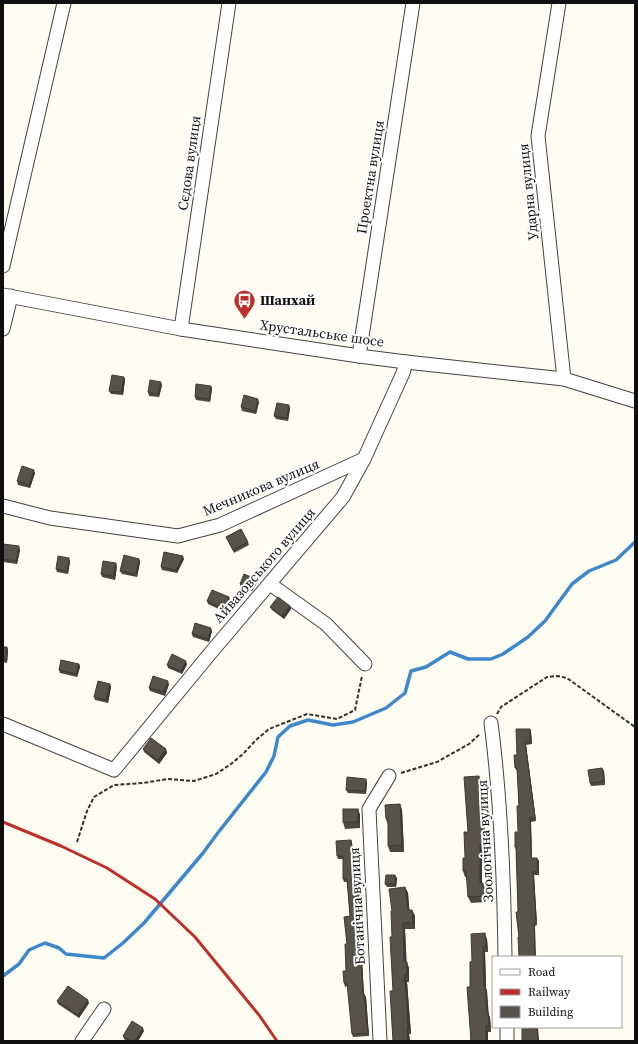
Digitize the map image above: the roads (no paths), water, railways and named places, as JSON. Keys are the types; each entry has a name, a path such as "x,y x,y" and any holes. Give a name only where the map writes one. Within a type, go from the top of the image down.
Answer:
{"street":[{"path":"3,266 64,3"},
{"name":"Сєдова вулиця","path":"181,328 229,3"},
{"name":"Проектна вулиця","path":"359,356 413,3"},
{"name":"Ударна вулиця","path":"559,3 538,136 564,379"},
{"path":"3,329 7,296"},
{"name":"Хрустальське шосе","path":"7,296 181,328 359,356 564,379 635,401"},
{"name":"Айвазовського вулиця","path":"3,724 114,770 213,650 343,497 364,459 403,373 406,362"},
{"name":"Мечникова вулиця","path":"3,506 50,518 178,536 220,525 364,459"},
{"path":"270,584 326,624 365,664"},
{"name":"Зоологічна вулиця","path":"491,723 496,762 504,886 506,956"},
{"name":"Ботанічна вулиця","path":"380,1041 369,809 389,776"},
{"path":"87,1039 104,1009"},
{"path":"507,1028 507,1041"}],"waterway":[{"path":"3,976 19,964 29,950 45,943 59,948 66,954 104,958 123,943 144,923 203,853 266,772 274,756 278,737 290,726 308,720 333,725 353,722 386,708 405,693 411,671 426,667 450,652 468,659 491,659 503,654 528,637 545,621 572,584 589,571 616,560 635,542"}],"railway":[{"path":"3,822 61,846 107,868 155,899 195,937 259,1015 277,1041"}],"place":[{"name":"Шанхай","path":"244,320"}]}
